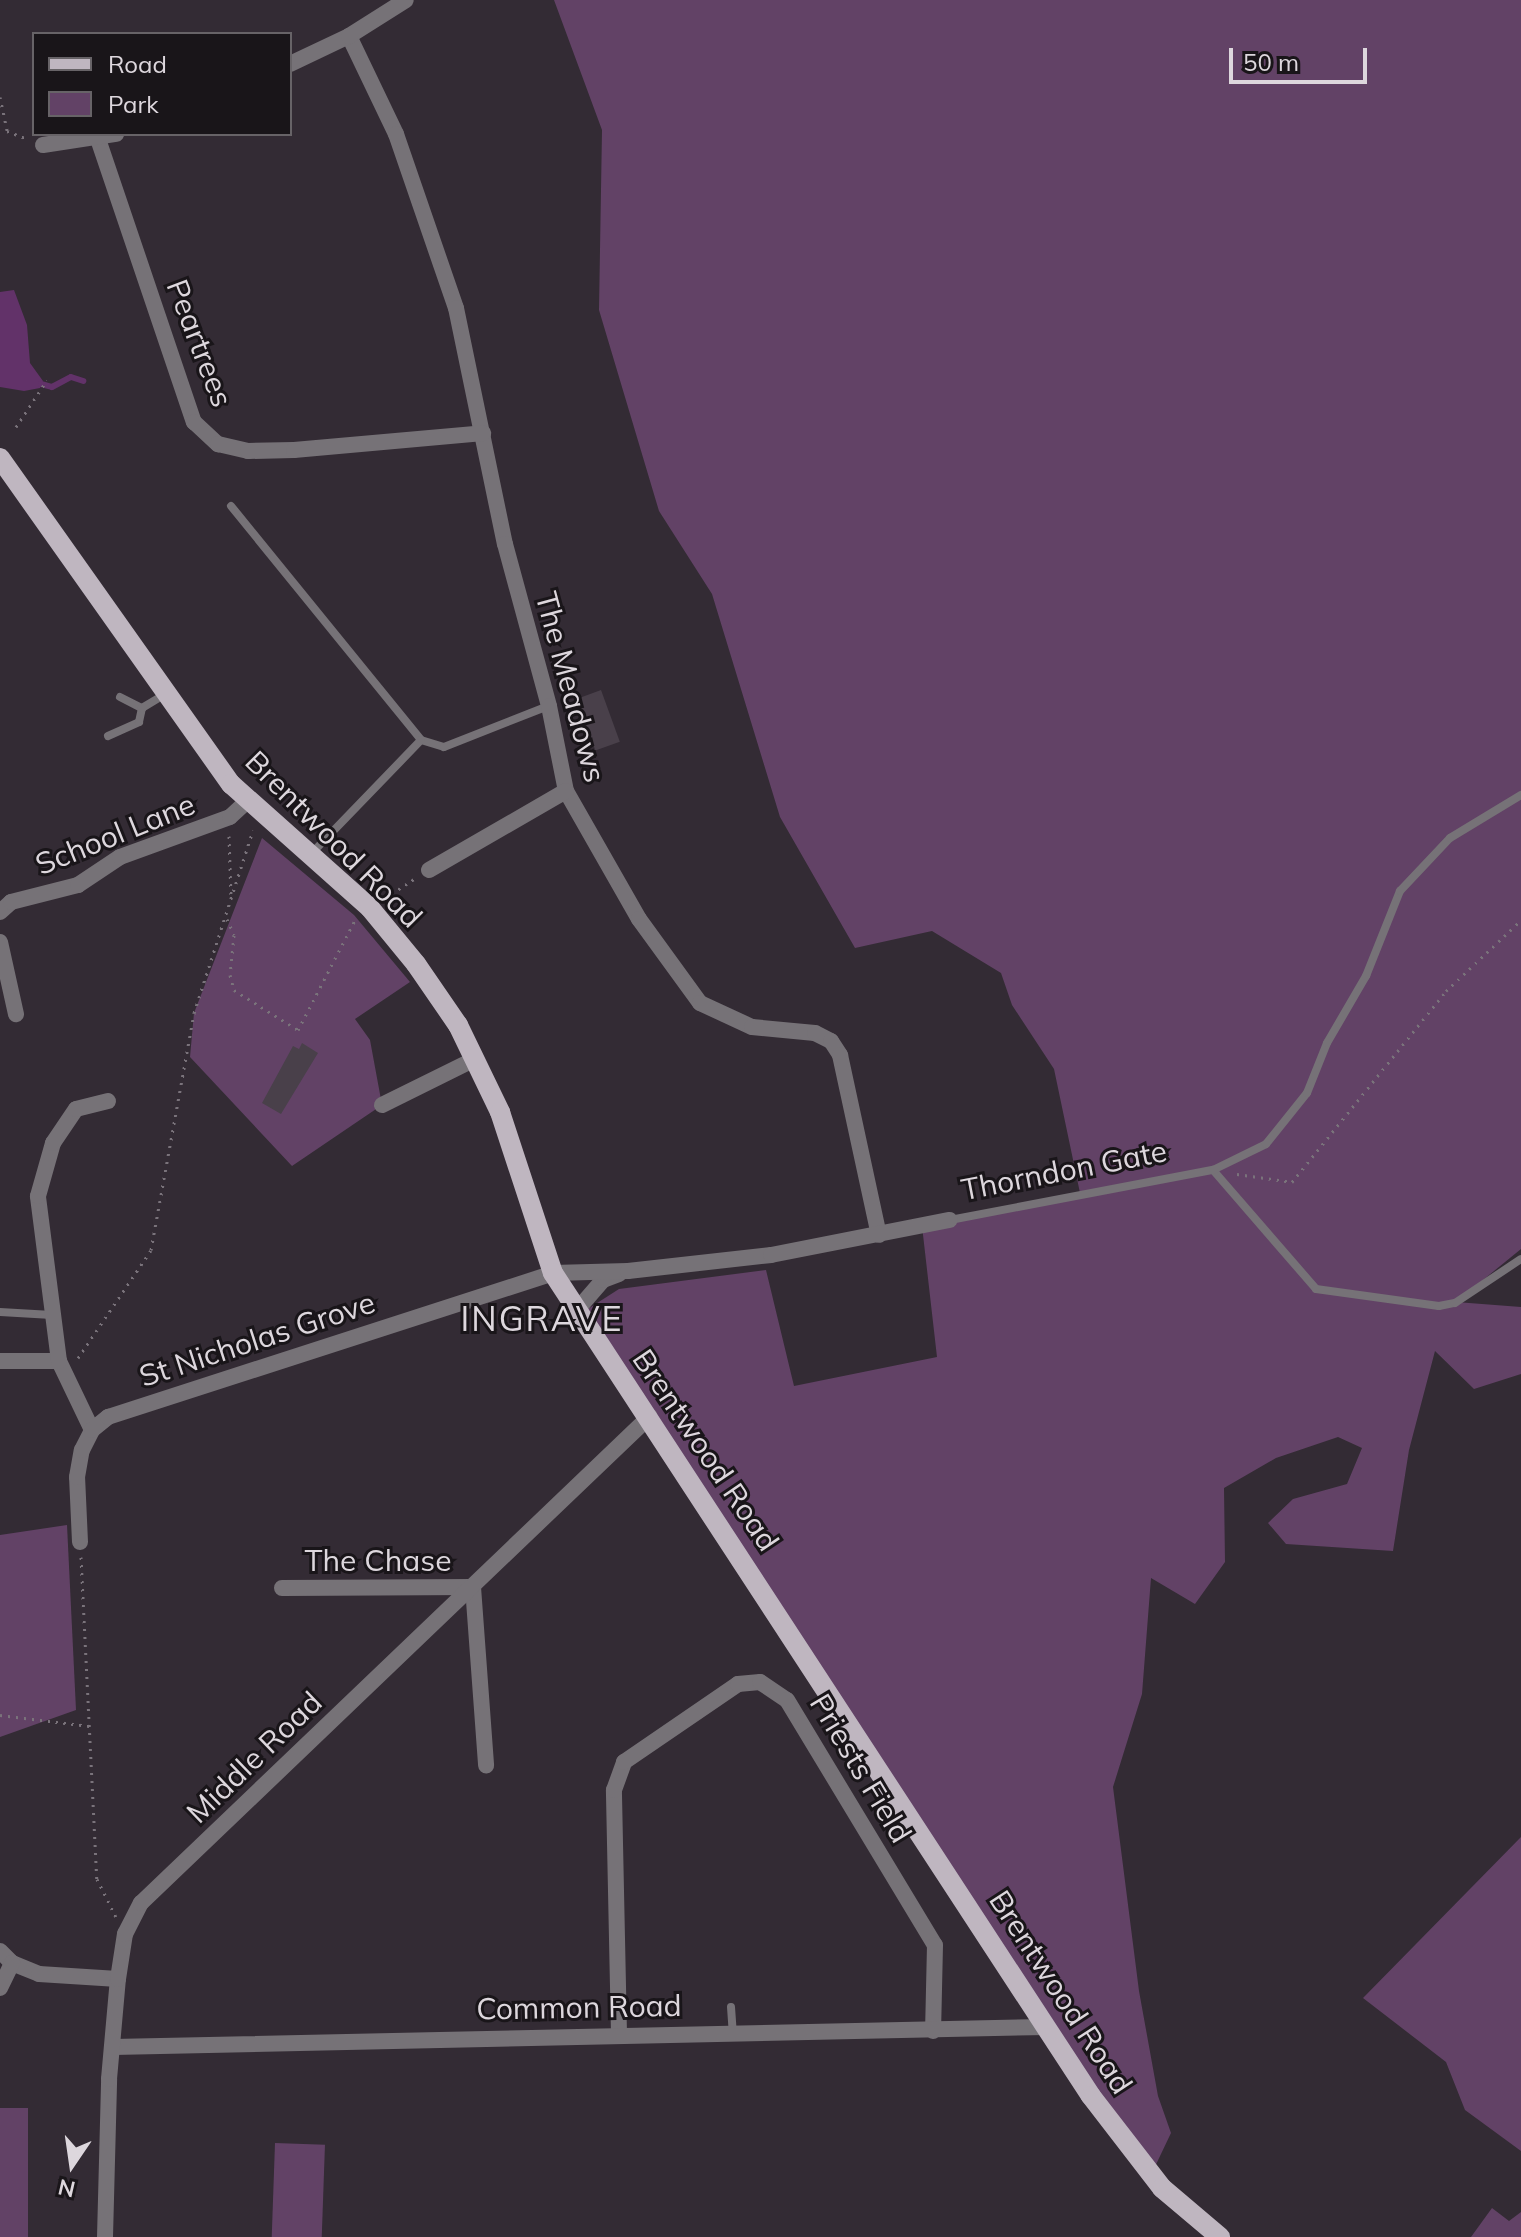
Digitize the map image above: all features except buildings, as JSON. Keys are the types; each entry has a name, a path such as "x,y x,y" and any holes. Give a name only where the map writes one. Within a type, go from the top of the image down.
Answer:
{"main road":[{"name":"Brentwood Road","path":"0,458 165,694 253,807 367,905 416,964 475,1059 500,1112 553,1273 650,1416 1047,2027 1162,2188 1220,2237"}],"street":[{"path":"292,63 349,36 406,0"},
{"name":"The Meadows","path":"349,36 424,208 456,308 505,544 549,706 566,791 639,919 700,1003 752,1027 815,1033 836,1048 879,1235"},
{"path":"43,145 109,136"},
{"name":"Peartrees","path":"98,139 194,422 218,444 248,451 294,450 483,433"},
{"path":"429,870 566,791"},
{"name":"School Lane","path":"0,912 11,902 78,885 120,857 253,807"},
{"path":"0,942 16,1014"},
{"path":"382,1105 475,1059"},
{"path":"80,1542 77,1477 92,1430 59,1361 38,1196 53,1143 76,1109 108,1101"},
{"name":"Thorndon Gate","path":"553,1273 628,1271 771,1255 950,1220"},
{"path":"577,1310 603,1280 628,1271"},
{"name":"St Nicholas Grove","path":"92,1430 108,1417 553,1273"},
{"path":"0,1361 59,1361"},
{"name":"Middle Road","path":"105,2237 118,1979 125,1934 141,1903 650,1416"},
{"path":"473,1587 486,1766"},
{"name":"The Chase","path":"282,1588 473,1587"},
{"name":"Priests Field","path":"619,2034 614,1790 624,1762 738,1684 760,1682 787,1700 935,1945 933,2031"},
{"path":"0,1988 6,1957 39,1974 118,1979"},
{"name":"Common Road","path":"113,2047 1047,2027"}],"lane":[{"path":"231,506 421,740 444,747 549,706"},
{"path":"108,736 139,722 142,708 165,694"},
{"path":"120,697 142,708"},
{"path":"311,854 421,740"},
{"path":"1213,1170 1266,1144 1307,1093 1327,1043 1366,976 1400,891 1450,838 1521,795"},
{"name":"Thorndon Gate","path":"950,1220 1213,1170 1316,1289 1439,1306 1455,1303 1521,1259"},
{"path":"0,1312 53,1315"},
{"path":"731,2007 733,2033"}],"path":[{"path":"0,97 7,131 43,145"},
{"path":"16,427 47,380"},
{"path":"59,1361 77,1360 151,1250 194,1013 226,916 253,807"},
{"path":"224,820 233,868 226,916 234,935 230,975 234,990 298,1030 367,905 429,870"},
{"path":"1213,1170 1292,1182 1446,991 1521,920"},
{"path":"80,1542 97,1879 125,1934"},
{"path":"0,1715 89,1726"}],"green space":[{"path":"554,0 1521,0 1521,1249 1456,1302 1521,1307 1521,1374 1474,1389 1435,1351 1409,1450 1393,1551 1286,1544 1268,1523 1293,1499 1347,1484 1362,1448 1338,1437 1276,1458 1224,1488 1225,1562 1195,1604 1151,1578 1142,1694 1113,1787 1139,1991 1158,2096 1171,2133 1151,2175 580,1314 619,1289 766,1270 794,1386 937,1357 922,1226 1080,1193 1054,1069 1012,1005 1001,973 932,931 855,948 780,817 712,594 659,511 599,310 602,130"},
{"path":"262,838 354,915 410,982 355,1019 370,1040 382,1105 292,1166 190,1057 194,1013"},
{"path":"67,1525 76,1710 0,1737 0,1535"},
{"path":"1521,1837 1521,2151 1465,2110 1446,2062 1363,1998"},
{"path":"0,2108 28,2108 28,2237 0,2237"},
{"path":"275,2143 325,2145 322,2237 272,2237"},
{"path":"1492,2208 1509,2221 1521,2212 1521,2237 1471,2237"}],"shaded area":[{"path":"14,290 27,325 30,363 43,381 40,388 24,391 0,387 0,292"}],"waterway":[{"path":"41,384 52,387 71,377 83,381"}],"district":[{"name":"INGRAVE","path":"542,1319"}]}
